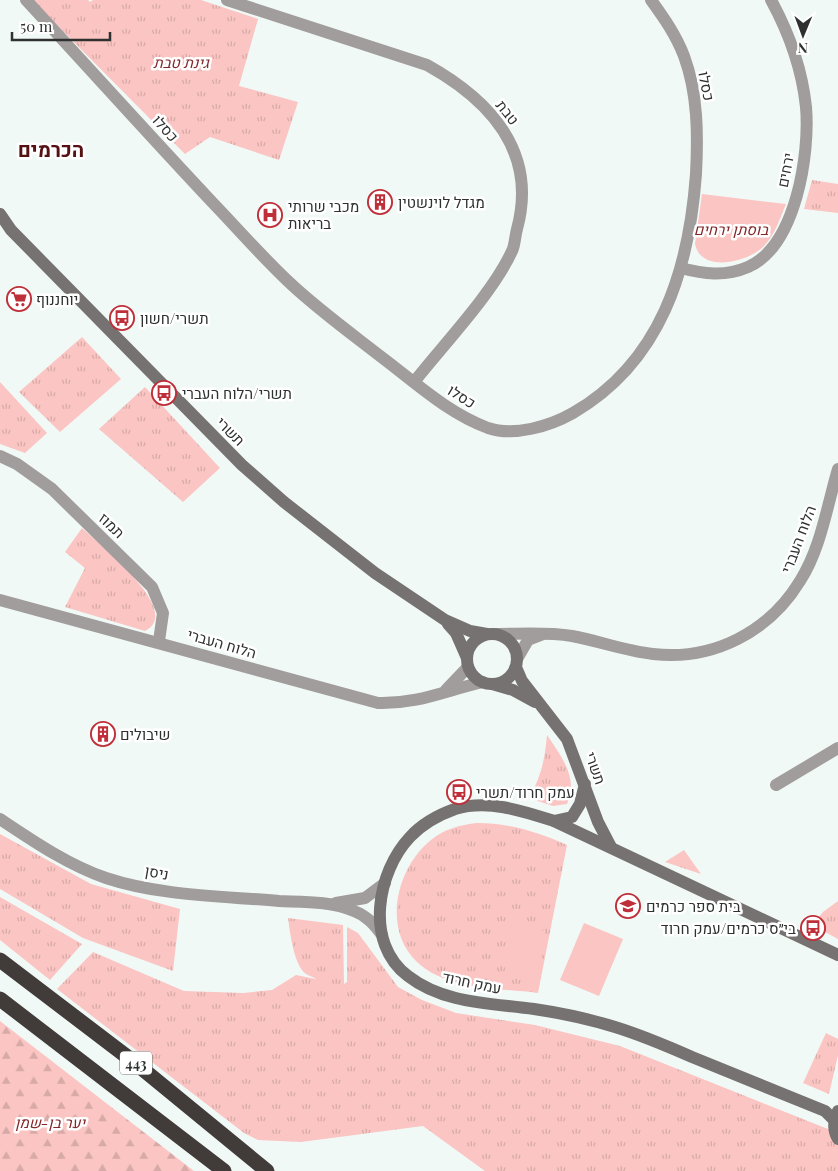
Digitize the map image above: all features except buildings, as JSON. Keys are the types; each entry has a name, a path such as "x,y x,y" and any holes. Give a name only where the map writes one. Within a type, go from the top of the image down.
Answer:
{"highway":[{"name":"443","path":"0,960 134,1062 267,1171"},
{"name":"443","path":"0,999 224,1171"}],"street":[{"name":"כסלו","path":"26,0 172,160 289,282 450,410 492,429 514,431 535,428 561,420 596,400 624,375 662,320 681,268 694,193 697,118 684,56 670,26 651,0"},
{"name":"טבת","path":"227,0 427,65 454,80 476,99 497,122 511,142 523,183 522,203 513,249 485,293 414,382"},
{"name":"ירחים","path":"681,268 718,274 750,266 774,244 792,210 805,160 806,107 795,53 771,0"},
{"name":"תשרי","path":"0,214 11,230 242,465 284,502 375,573 444,620 470,631 491,634"},
{"name":"תמוז","path":"0,456 17,464 52,489 152,587 163,613 159,642"},
{"name":"הלוח העברי","path":"491,634 570,636 650,654 672,656 718,649 741,638 764,623 783,604 800,581 821,530 838,470"},
{"name":"הלוח העברי","path":"0,600 378,703 402,703 487,683"},
{"name":"תשרי","path":"444,620 456,633 467,662"},
{"path":"491,634 511,642 516,663 508,678 487,683 475,678 467,662 473,642 491,634"},
{"name":"הלוח העברי","path":"516,663 528,640 548,634"},
{"name":"הלוח העברי","path":"435,696 451,686 467,662"},
{"name":"תשרי","path":"516,663 522,681 567,740 598,822 611,847"},
{"name":"תשרי","path":"487,683 513,690 542,706"},
{"path":"776,784 838,748"},
{"path":"554,822 572,817 580,804 584,784"},
{"name":"עמק חרוד","path":"836,1116 614,1026 554,1013 443,995 406,975 391,956 382,935 380,901 393,863 408,838 420,827 437,816 456,809 497,806 526,812 554,822 611,847 838,955"},
{"name":"ניסן","path":"0,819 62,859 106,878 154,889 209,896 324,904 362,914 373,922 382,935"},
{"name":"ניסן","path":"324,904 365,898 385,883"},
{"path":"836,1116 834,1129 838,1139"}],"green space":[{"name":"גינת טבת","path":"32,0 88,0 90,2 93,0 201,0 258,19 239,86 298,102 279,160 210,137 185,154"},
{"path":"812,180 838,184 838,213 804,209"},
{"name":"בוסתן ירחים","path":"702,194 786,204 768,242 757,252 737,260 716,262 706,259 699,253 695,244"},
{"path":"82,337 121,379 60,432 19,392"},
{"path":"0,382 47,433 25,453 0,444"},
{"path":"145,387 220,468 183,502 99,429"},
{"path":"82,528 135,578 147,594 154,609 154,622 145,631 65,607 85,568 65,552"},
{"path":"547,735 563,759 570,776 571,785 567,804 553,806 529,798 542,768"},
{"path":"489,823 523,829 567,845 538,993 474,986 443,978 417,962 406,948 400,933 397,916 398,899 402,882 409,866 419,852 441,833 458,826"},
{"path":"0,834 91,884 180,909 173,971 83,938 0,889"},
{"path":"684,850 701,874 665,862"},
{"path":"0,897 82,944 50,980 0,940"},
{"path":"838,901 838,939 812,925 823,912"},
{"path":"288,918 343,925 344,984 347,982 347,927 358,933 398,987 422,1000 456,1013 535,1025 620,1046 838,1133 838,1171 485,1171 423,1126 301,1142 258,1140 244,1133 57,989 93,952 184,991 243,993 272,990 296,975 316,979 306,974 298,964"},
{"path":"584,923 623,939 599,996 560,980"},
{"path":"512,925 545,931 536,980 504,974"},
{"name":"יער בן-שמן","path":"0,1021 194,1171 0,1171"},
{"path":"826,1033 838,1039 838,1055 829,1094 803,1083"}],"place":[{"name":"מגדל לוינשטין","path":"380,202"},
{"name":"מכבי שרותי בריאות","path":"270,215"},
{"name":"יוחננוף","path":"19,299"},
{"name":"תשרי/חשון","path":"122,318"},
{"name":"תשרי/הלוח העברי","path":"164,393"},
{"name":"שיבולים","path":"103,734"},
{"name":"עמק חרוד/תשרי","path":"459,792"},
{"name":"בית ספר כרמים","path":"628,906"},
{"name":"בי״ס כרמים/עמק חרוד","path":"813,928"}],"district":[{"name":"הכרמים","path":"51,148"}]}
